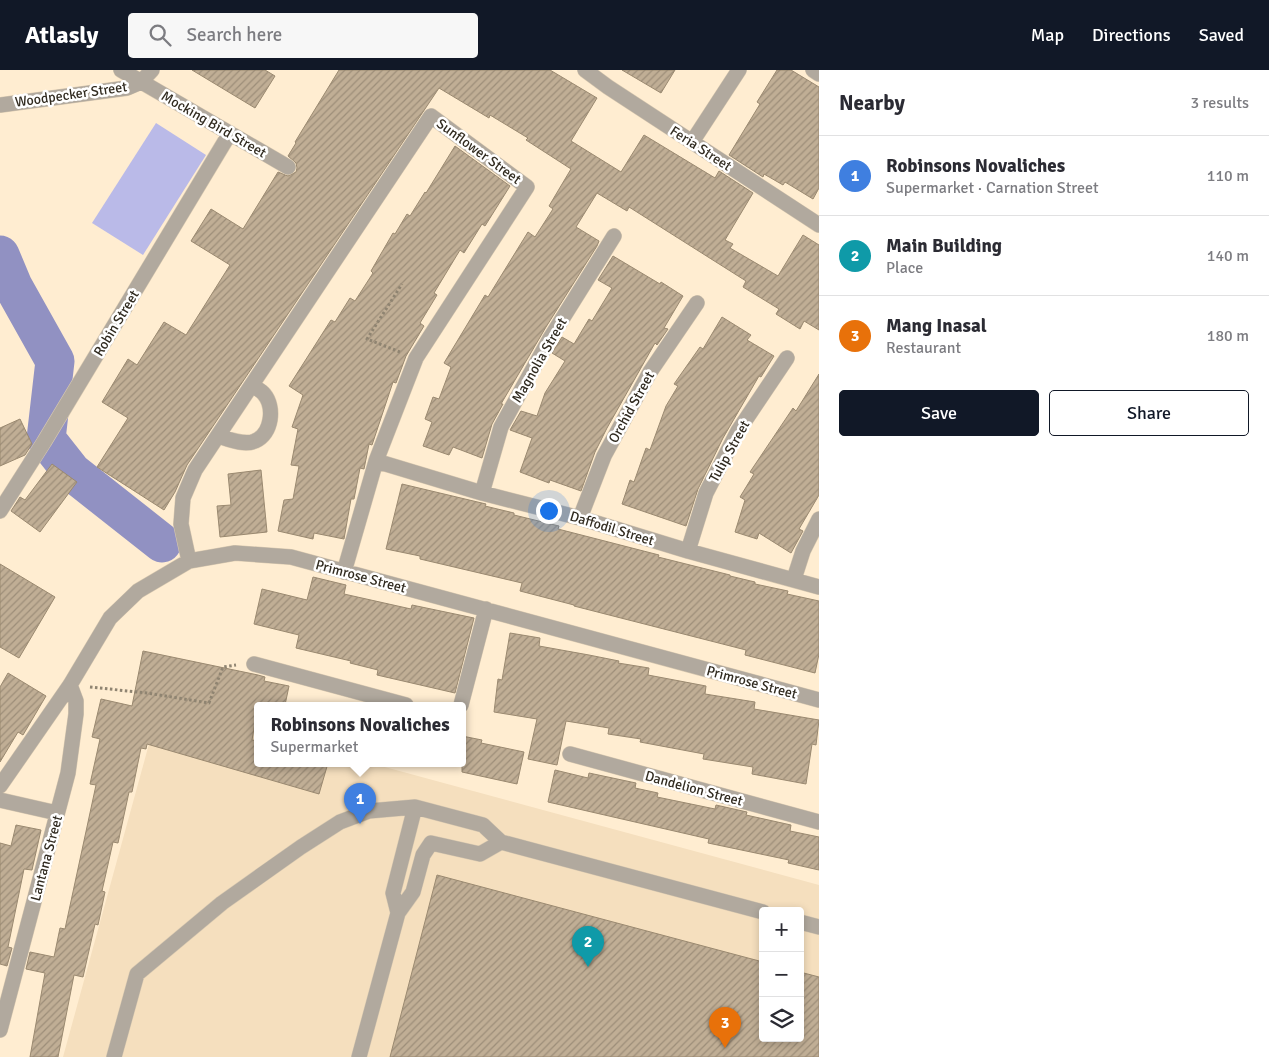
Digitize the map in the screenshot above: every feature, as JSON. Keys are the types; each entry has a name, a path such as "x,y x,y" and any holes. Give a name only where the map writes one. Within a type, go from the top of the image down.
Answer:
{"street":[{"name":"Mocking Bird Street","path":"121,70 288,167"},
{"path":"141,82 152,70"},
{"name":"Feria Street","path":"584,70 608,88 819,225"},
{"path":"692,142 739,70"},
{"path":"813,70 819,74"},
{"name":"Woodpecker Street","path":"0,104 127,88 141,82"},
{"name":"Sunflower Street","path":"190,561 181,524 183,498 195,470 431,116 528,187 416,358 376,461 344,572"},
{"name":"Robin Street","path":"0,511 44,442 230,133"},
{"name":"Magnolia Street","path":"482,493 501,427 549,340 614,236"},
{"name":"Orchid Street","path":"580,518 604,456 628,410 650,372 697,303"},
{"name":"Tulip Street","path":"688,551 706,493 738,431 788,358"},
{"path":"218,436 238,442 255,442 266,432 270,422 270,405 264,394 252,385"},
{"name":"Daffodil Street","path":"376,461 482,493 580,518 688,551 819,587"},
{"path":"794,579 803,551 819,519"},
{"name":"Primrose Street","path":"0,786 70,685 110,618 138,590 190,561 235,552 291,557 819,700"},
{"path":"462,702 486,609"},
{"path":"254,664 395,702"},
{"name":"Lantana Street","path":"0,1030 68,773 76,714 76,701 70,685"},
{"name":"Dandelion Street","path":"570,754 819,822"},
{"path":"0,800 57,813"},
{"path":"398,913 393,893 415,808"},
{"path":"114,1057 137,974 214,909 301,847 340,822 369,811 415,808 483,825 501,842 759,911"},
{"path":"359,1057 398,913 413,892 423,856 431,842 480,854 501,842"},
{"path":"804,923 819,927"}],"path":[{"path":"402,284 367,339 416,358"},
{"path":"70,685 147,693 209,703 223,666 254,664"}],"shaded area":[{"path":"156,123 206,155 143,255 92,223"},
{"path":"160,704 254,730 254,767 385,767 819,885 819,1057 63,1057"}],"building":[{"path":"192,70 265,70 275,76 255,108"},
{"path":"339,70 550,70 597,98 571,141 621,172 644,135 715,178 719,171 753,193 725,240 733,244 730,248 778,276 803,235 819,245 819,330 804,321 800,329 776,314 779,309 743,287 746,281 629,207 627,211 597,193 576,227 599,241 597,246 546,327 501,404 503,404 492,424 482,458 453,447 449,455 423,446 432,422 425,419 433,397 439,399 451,367 444,363 485,295 488,297 528,232 535,237 553,209 549,206 571,169 526,140 528,138 490,115 489,118 439,88 187,465 175,492 164,510 97,467 128,418 102,402 128,359 137,365 164,322 186,335 230,265 191,241 211,209 243,229 278,172 288,176 296,172 296,163 288,156"},
{"path":"622,70 675,70 661,93"},
{"path":"777,70 791,70 819,87 819,188 813,199 785,182 783,185 764,174 763,177 729,155 760,104 757,102"},
{"path":"455,146 510,186 485,226 482,224 464,253 460,250 434,293 437,295 420,323 424,326 406,356 396,383 393,382 372,445 369,444 364,469 360,468 354,499 351,499 344,539 314,533 313,539 278,531 284,500 293,499 299,466 291,465 298,429 292,427 303,395 289,386 331,320 335,322 350,298 355,301 373,273 371,271 393,233 395,234 407,214 410,216"},
{"path":"613,256 683,296 664,328 668,329 657,345 655,343 607,428 595,452 581,491 550,480 549,483 520,472 532,438 510,430 521,411 537,416 545,393 565,361 552,353 562,337 574,344 589,319 592,321 612,288 598,280"},
{"path":"722,317 751,335 747,340 774,356 761,377 759,376 723,438 698,489 686,526 622,504 630,480 634,482 646,448 650,450 666,406 678,386 674,384 700,347 703,349"},
{"path":"819,374 819,495 799,529 803,531 791,553 759,533 757,539 735,532 745,500 740,497 754,474 750,472 793,408 796,411"},
{"path":"20,419 32,444 25,455 0,466 0,428"},
{"path":"52,464 77,482 40,532 11,511 20,497 25,500"},
{"path":"261,470 267,532 220,537 217,506 231,505 228,474"},
{"path":"402,484 486,504 485,506 514,513 514,515 559,526 558,529 659,555 658,557 730,575 755,582 755,584 788,591 787,594 819,601 819,654 815,673 745,655 746,650 520,591 522,583 386,549"},
{"path":"0,564 55,597 19,658 0,647"},
{"path":"313,577 346,585 344,594 411,609 412,605 474,618 455,693 377,675 378,670 350,663 351,661 296,648 299,635 254,624 262,589 307,600"},
{"path":"510,633 540,638 539,646 649,668 648,675 706,686 705,694 755,702 754,709 819,720 816,745 812,744 806,784 752,774 753,767 703,759 704,754 640,742 641,739 608,734 609,728 566,721 557,765 528,759 537,719 494,712 498,679 502,680"},
{"path":"143,651 258,675 265,677 264,681 289,686 286,702 254,702 252,740 254,740 254,767 327,767 319,794 147,744 146,749 141,748 132,792 129,792 118,843 113,842 102,891 105,892 98,925 95,924 83,977 74,975 58,1057 30,1057 45,973 26,969 30,952 54,957 60,928 65,929 96,785 90,784 100,739 92,737 101,699 132,706"},
{"path":"8,673 46,696 23,735 18,732 0,762 0,687"},
{"path":"466,737 482,740 481,743 524,752 517,784 462,772 462,767 466,767"},
{"path":"555,770 588,778 589,773 636,783 635,788 658,793 657,797 715,809 716,805 747,812 746,815 791,825 790,831 819,837 819,870 788,863 789,860 708,843 709,839 548,802"},
{"path":"16,825 41,830 32,870 24,869 8,947 12,948 7,966 0,964 0,843 11,846"},
{"path":"437,875 759,961 759,1042 804,1042 804,973 819,977 819,1057 390,1057"}],"waterway":[{"path":"0,255 13,286 55,361 46,439 72,472 162,543"}],"place":[{"name":"Robinsons Novaliches","path":"360,824"},
{"name":"Main Building","path":"588,967"},
{"name":"Mang Inasal","path":"725,1048"}]}
